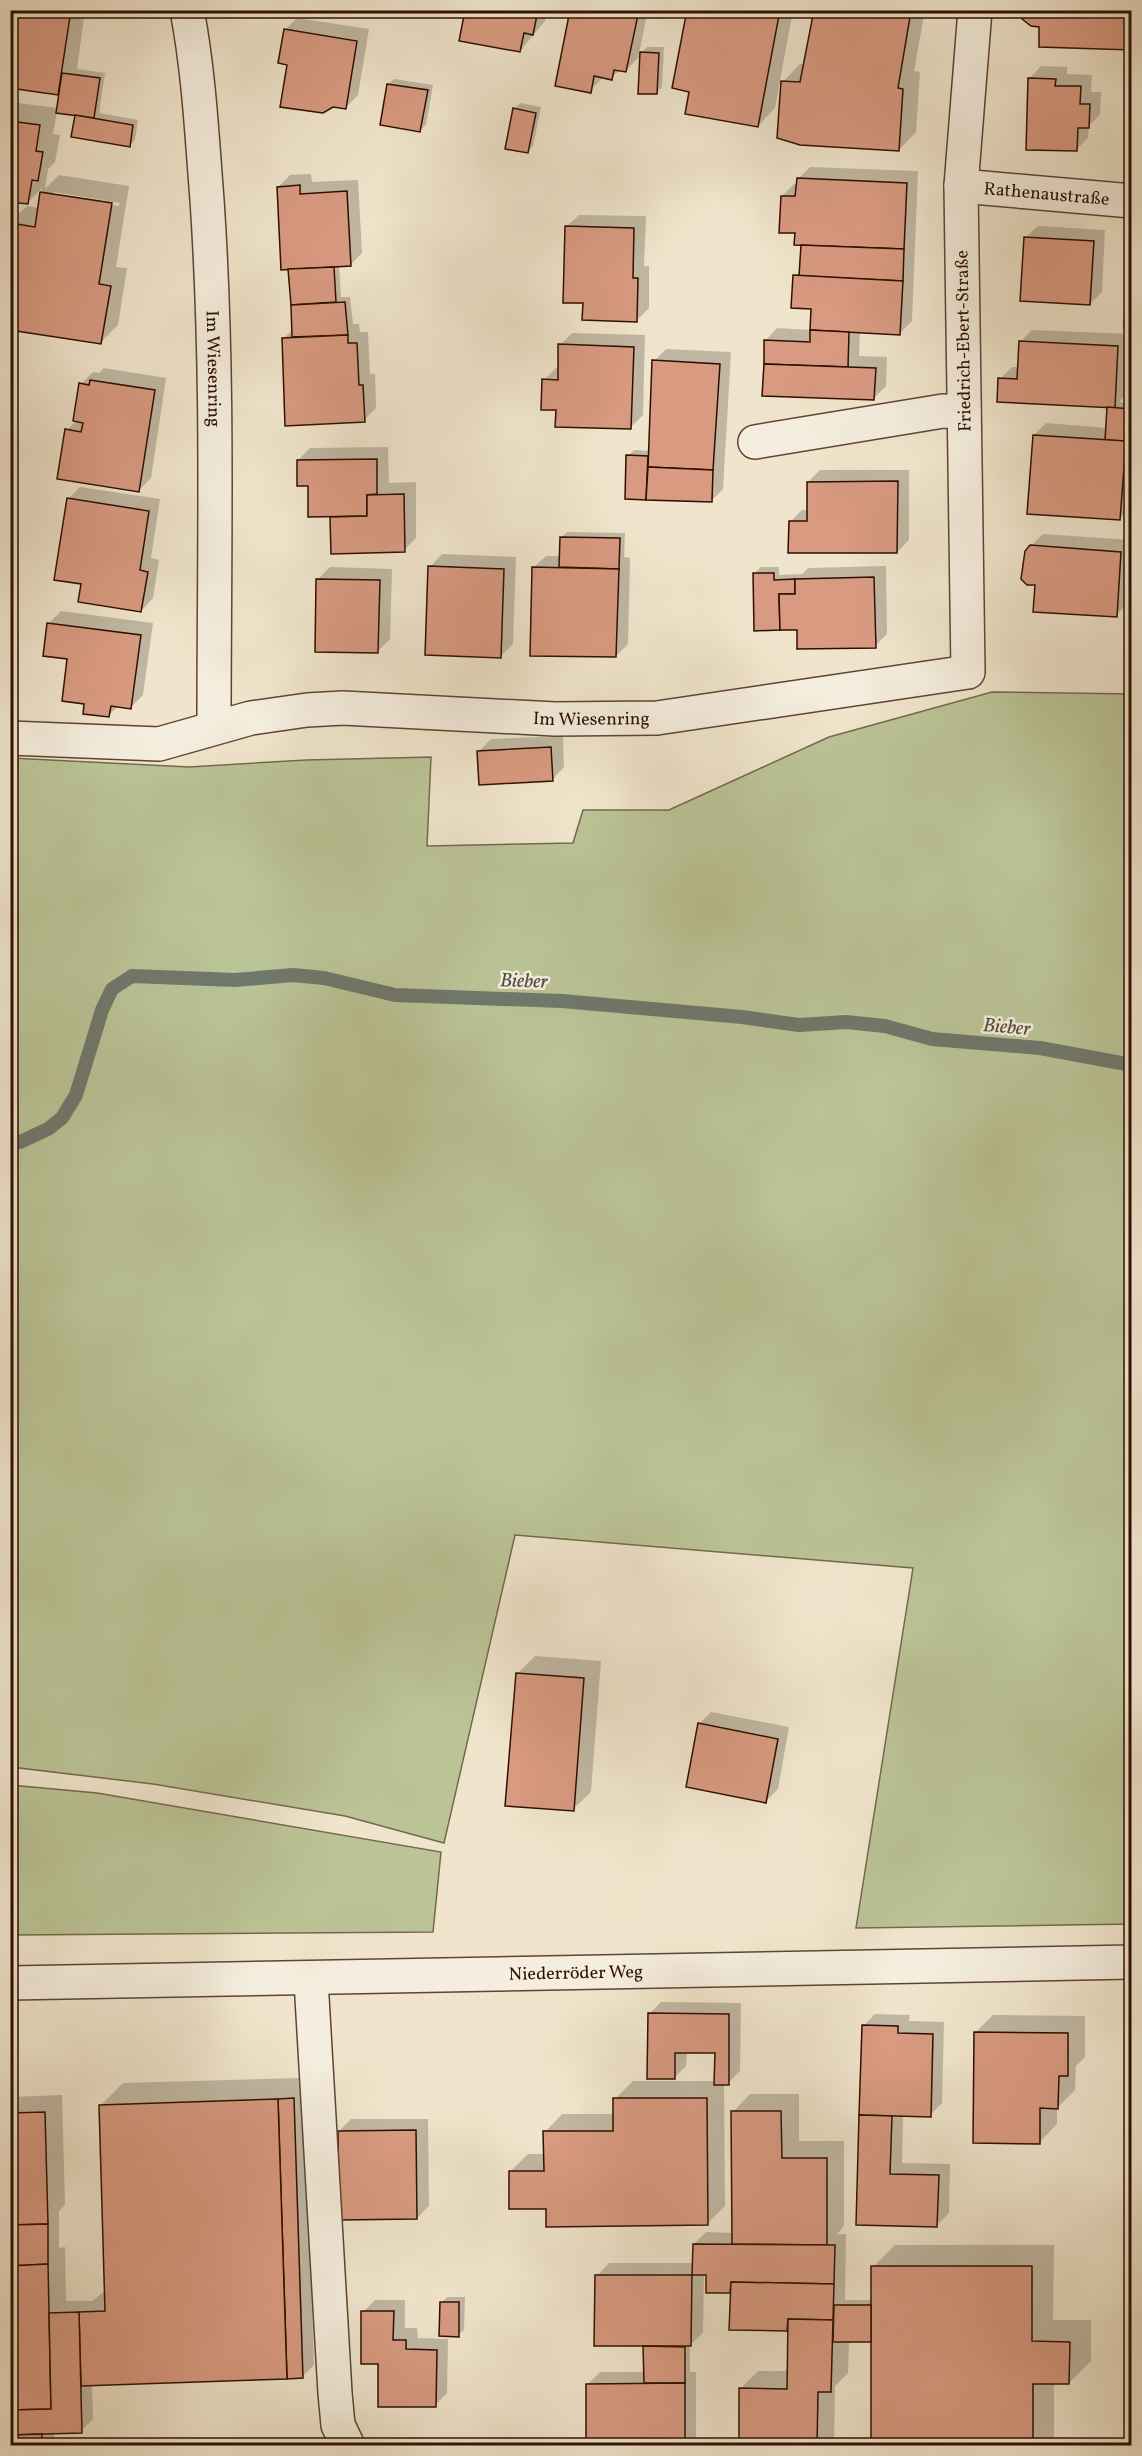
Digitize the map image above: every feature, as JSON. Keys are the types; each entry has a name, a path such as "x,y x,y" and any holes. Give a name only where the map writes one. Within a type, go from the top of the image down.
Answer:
{"street":[{"name":"Im Wiesenring","path":"187,10 198,92 212,270 215,364 214,727"},
{"name":"Friedrich-Ebert-Straße","path":"968,672 962,186 975,10"},
{"name":"Rathenaustraße","path":"962,186 1131,201"},
{"path":"755,442 943,411 964,412"},
{"name":"Im Wiesenring","path":"10,738 144,745 175,741 214,727 285,713 343,708 555,719 657,718 968,672"},
{"name":"Niederröder Weg","path":"14,1985 1131,1962"},
{"path":"311,1980 335,2393 339,2425 348,2445"}],"green space":[{"path":"992,692 1131,694 1131,1924 856,1928 913,1568 515,1535 444,1843 345,1816 153,1784 11,1767 11,758 189,767 306,760 431,757 427,846 573,843 583,810 669,810 829,737"},
{"path":"10,1785 97,1793 441,1852 433,1932 11,1935"}],"building":[{"path":"10,10 71,10 58,95 10,88"},
{"path":"465,10 538,10 533,35 524,33 520,52 459,41"},
{"path":"570,10 639,10 626,72 614,70 612,80 594,76 591,93 555,86"},
{"path":"687,10 780,10 758,127 685,114 689,92 672,88"},
{"path":"814,10 874,10 910,17 898,88 903,89 899,151 800,145 777,138 781,81 800,82"},
{"path":"1023,10 1132,10 1132,50 1039,47 1039,27 1031,26 1022,19"},
{"path":"284,29 357,41 346,109 333,107 323,113 280,107 287,65 278,63"},
{"path":"640,52 659,53 657,94 638,94"},
{"path":"62,73 100,78 94,118 56,113"},
{"path":"1028,78 1056,79 1055,86 1081,86 1080,104 1090,104 1089,128 1078,128 1077,151 1026,150"},
{"path":"387,84 428,90 420,132 380,125"},
{"path":"513,108 536,113 528,153 505,149"},
{"path":"75,115 133,125 130,147 71,137"},
{"path":"10,121 40,125 36,151 43,152 38,181 32,180 28,204 10,202"},
{"path":"797,178 907,183 904,249 794,245 795,233 779,233 781,196 795,196"},
{"path":"300,185 300,194 347,191 351,266 281,270 277,187"},
{"path":"40,192 112,203 99,284 111,286 101,344 10,330 10,223 35,227"},
{"path":"565,226 634,228 633,278 638,278 637,322 582,320 583,303 563,303"},
{"path":"1024,237 1094,241 1090,305 1020,301"},
{"path":"801,245 904,249 903,281 799,276"},
{"path":"334,267 336,302 291,305 288,269"},
{"path":"793,275 903,281 900,335 810,330 811,309 791,308"},
{"path":"1126,287 1132,287 1132,329 1124,328"},
{"path":"345,302 348,335 292,337 291,305"},
{"path":"810,330 849,332 848,367 764,364 764,340 810,342"},
{"path":"348,335 348,343 357,343 359,385 363,385 365,422 285,426 282,338"},
{"path":"1019,341 1118,346 1115,408 997,402 998,378 1017,379"},
{"path":"558,344 634,347 631,429 555,427 556,410 541,410 542,379 558,380"},
{"path":"652,360 720,364 713,470 648,467"},
{"path":"764,364 876,368 874,400 762,396"},
{"path":"90,380 155,390 139,492 57,479 65,429 81,432 83,423 73,421 79,383 89,385"},
{"path":"1107,407 1132,409 1132,442 1105,440"},
{"path":"1033,435 1126,441 1120,520 1027,514"},
{"path":"626,455 648,456 646,500 625,499"},
{"path":"377,459 377,494 367,495 367,516 308,517 308,486 297,486 297,460"},
{"path":"648,467 713,470 712,502 646,500"},
{"path":"898,481 897,553 788,553 789,521 807,521 807,482"},
{"path":"404,494 405,552 331,554 330,517 367,516 367,495"},
{"path":"67,498 149,511 140,570 148,572 141,612 78,602 81,584 54,580"},
{"path":"560,537 620,538 619,569 559,567"},
{"path":"1030,545 1121,552 1117,617 1033,612 1035,585 1027,585 1021,579 1025,551"},
{"path":"428,566 504,569 501,658 425,655"},
{"path":"532,567 619,569 616,657 530,656"},
{"path":"753,573 774,573 774,580 795,579 795,594 779,594 780,630 754,631"},
{"path":"874,577 876,648 797,649 797,630 780,630 779,594 795,594 795,579"},
{"path":"316,579 380,580 378,653 315,652"},
{"path":"47,623 141,635 131,709 111,706 109,717 83,714 84,704 62,701 67,659 43,656"},
{"path":"551,747 553,781 479,785 477,751"},
{"path":"516,1673 584,1678 574,1811 505,1806"},
{"path":"698,1723 778,1739 766,1803 686,1787"},
{"path":"648,2013 729,2014 729,2085 714,2085 715,2053 675,2053 675,2079 647,2079"},
{"path":"862,2025 898,2026 898,2033 933,2034 931,2117 859,2115"},
{"path":"974,2032 1068,2033 1068,2076 1059,2076 1058,2109 1040,2108 1040,2144 973,2143"},
{"path":"294,2098 303,2378 287,2379 278,2099"},
{"path":"613,2098 707,2098 708,2225 546,2227 546,2209 509,2209 509,2171 544,2171 543,2131 613,2131"},
{"path":"278,2099 287,2379 81,2386 79,2312 105,2311 99,2105"},
{"path":"731,2111 781,2111 782,2158 827,2158 827,2245 732,2244"},
{"path":"45,2112 48,2224 10,2225 10,2113"},
{"path":"859,2115 892,2116 890,2174 939,2175 937,2227 856,2225"},
{"path":"416,2130 417,2219 339,2220 338,2131"},
{"path":"48,2224 48,2264 10,2266 10,2225"},
{"path":"693,2244 835,2245 834,2284 731,2282 730,2293 706,2293 706,2275 692,2275"},
{"path":"48,2264 51,2409 10,2410 10,2266"},
{"path":"871,2266 1032,2266 1032,2341 1070,2342 1069,2384 1033,2384 1033,2446 871,2446"},
{"path":"595,2275 692,2275 691,2346 594,2346"},
{"path":"731,2282 834,2284 833,2320 788,2319 787,2331 729,2330"},
{"path":"440,2302 459,2302 459,2337 439,2336"},
{"path":"834,2305 871,2305 871,2342 833,2342"},
{"path":"361,2311 394,2311 393,2340 406,2340 406,2349 437,2350 436,2407 378,2407 378,2364 361,2364"},
{"path":"79,2312 82,2433 10,2435 10,2410 51,2409 49,2313"},
{"path":"788,2319 833,2320 831,2392 818,2392 817,2446 739,2446 739,2388 787,2389"},
{"path":"643,2346 685,2347 685,2383 644,2383"},
{"path":"685,2383 685,2446 586,2444 586,2384"},
{"path":"42,2434 42,2446 10,2446 10,2435"}],"waterway":[{"name":"Bieber","path":"10,1141 20,1142 48,1129 62,1118 76,1095 102,1010 112,989 132,976 235,980 293,975 324,978 395,995 562,1001 742,1017 799,1025 846,1022 885,1026 932,1039 1040,1048 1132,1065"}]}
